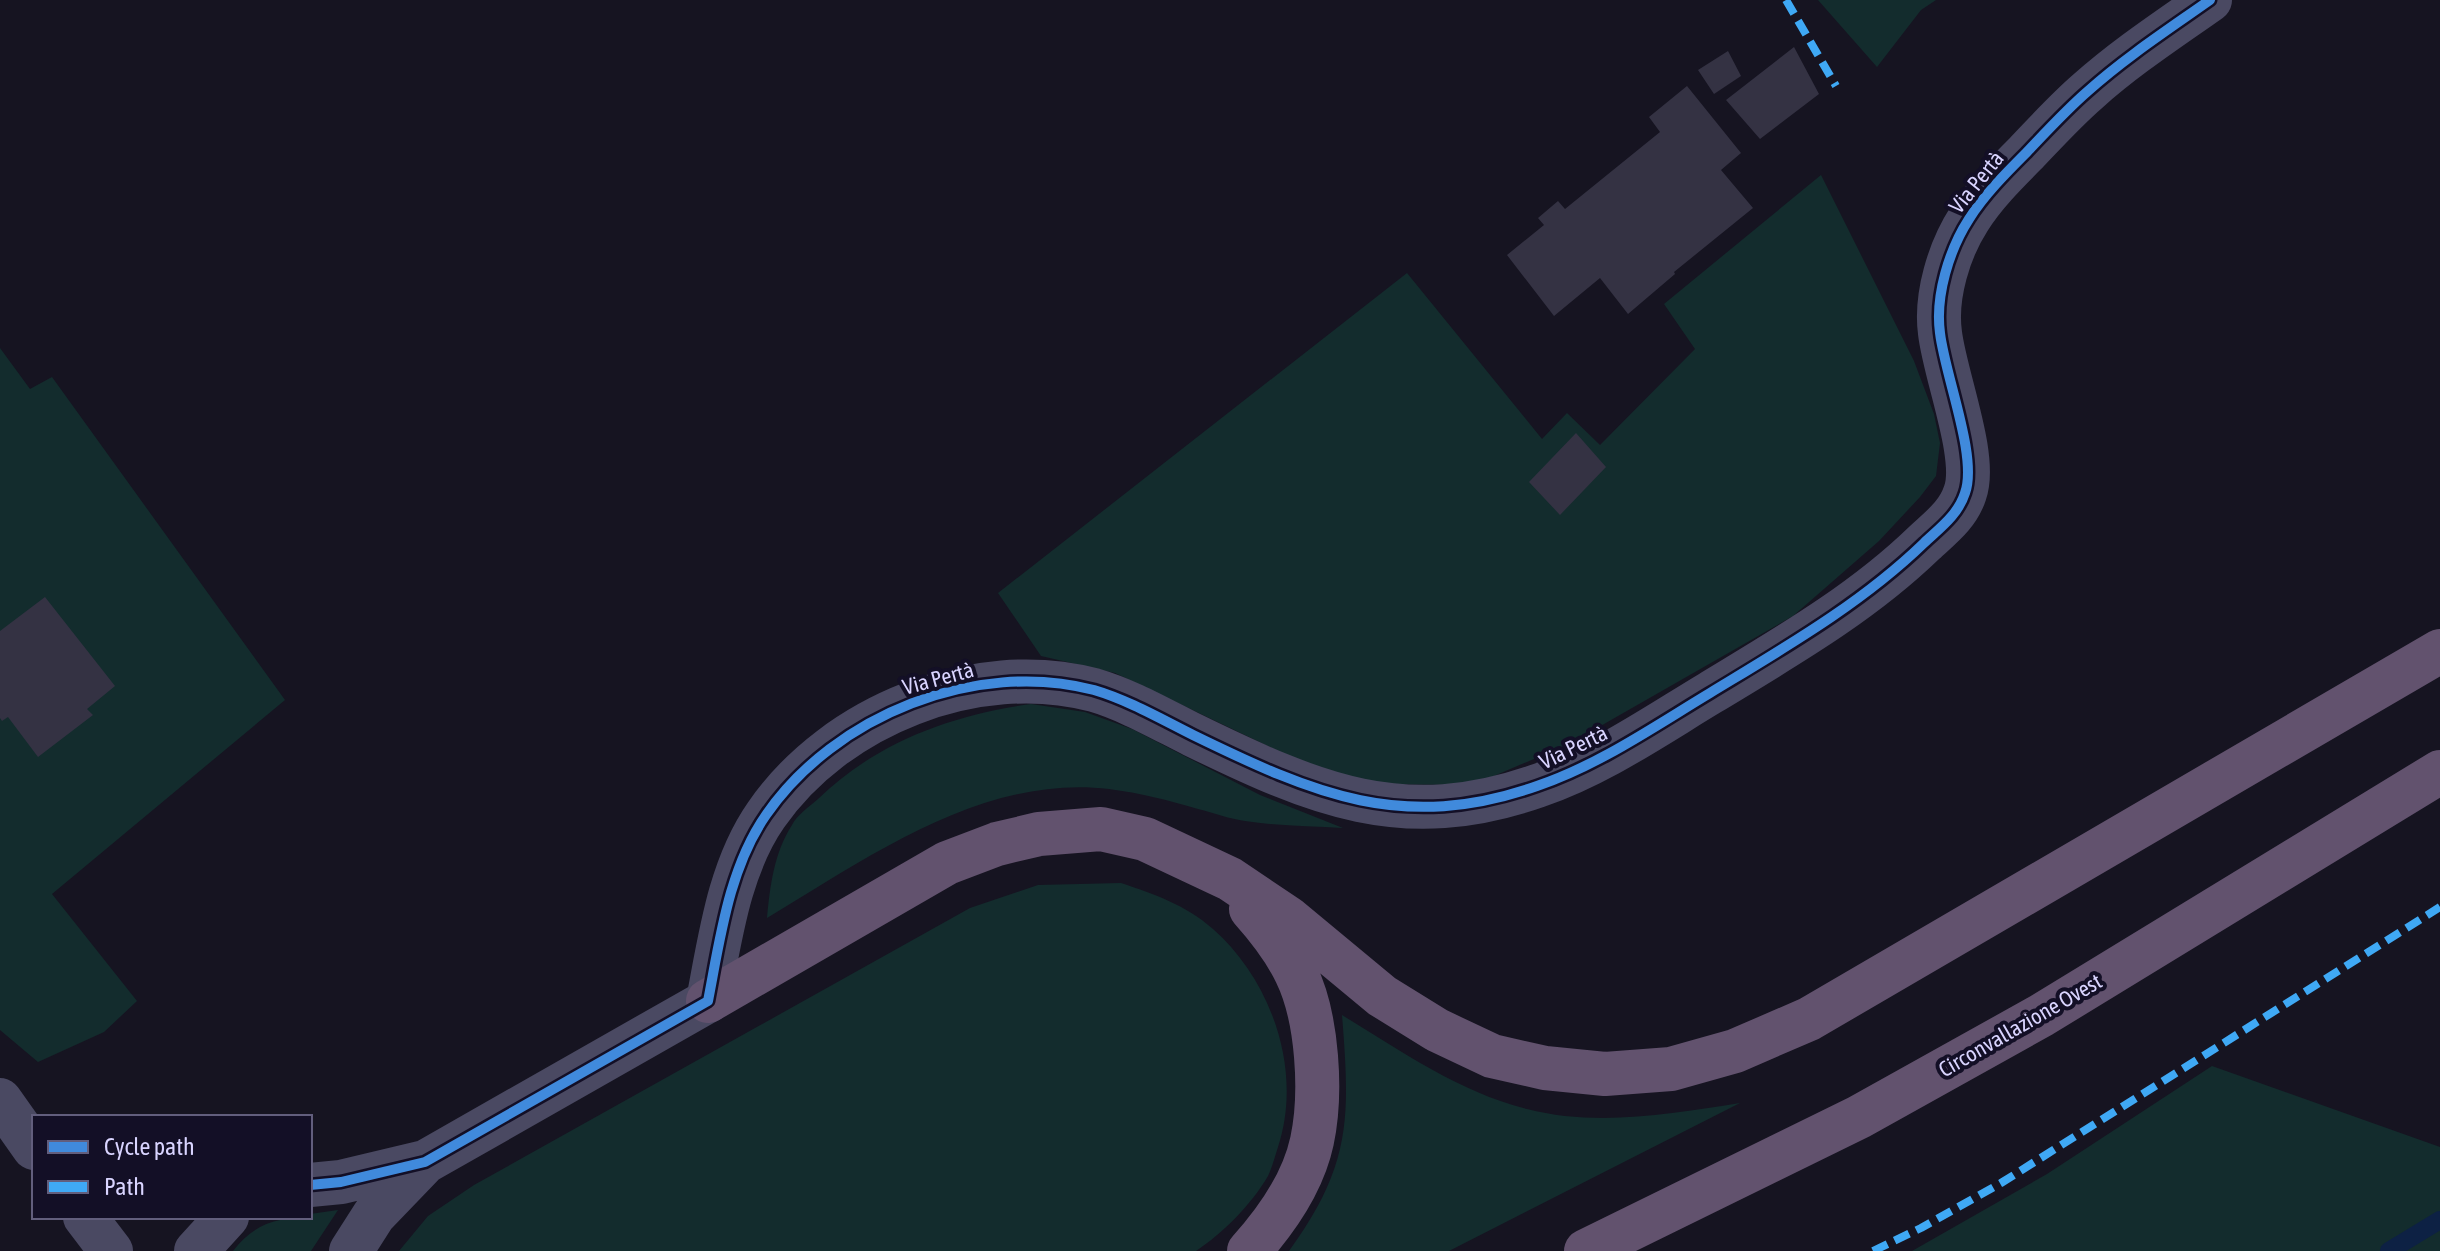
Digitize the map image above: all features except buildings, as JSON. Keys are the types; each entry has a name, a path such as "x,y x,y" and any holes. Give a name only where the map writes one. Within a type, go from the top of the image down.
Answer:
{"highway":[{"path":"708,1001 947,863 997,844 1039,834 1101,829 1145,839 1230,879 1288,918 1382,996 1437,1030 1492,1056 1545,1068 1605,1074 1671,1069 1735,1051 1809,1019 2440,651"},
{"name":"Circonvallazione Ovest","path":"1586,1251 1859,1117 2042,1015 2440,772"},
{"path":"1183,855 1253,910 1276,939 1297,974 1308,1008 1317,1095 1312,1142 1294,1189 1271,1228 1249,1251"}],"street":[{"name":"Via Pertà","path":"708,1001 726,912 741,864 764,817 796,779 838,743 881,717 928,698 1020,681 1059,683 1098,691 1294,782 1369,804 1421,809 1497,799 1543,784 1622,746 1823,624 1908,559 1953,517 1963,499 1969,480 1968,454 1945,366 1939,325 1942,291 1952,254 1969,219 1999,181 2086,93 2130,56 2210,0"},
{"path":"312,1185 341,1182 425,1162 708,1001"},
{"path":"0,1090 40,1115"},
{"path":"0,1100 32,1145"},
{"path":"351,1251 374,1215 425,1162"},
{"path":"87,1219 111,1251"},
{"path":"196,1251 225,1219"}],"green space":[{"path":"1818,0 1936,0 1921,10 1877,67"},
{"path":"1821,175 1914,361 1934,414 1940,443 1936,476 1879,541 1793,616 1569,744 1473,785 1363,784 1291,757 1115,673 1041,656 998,593 1407,273 1542,439 1567,413 1600,445 1695,349 1664,304"},
{"path":"0,348 30,389 52,377 285,700 52,894 137,1001 104,1032 38,1062 0,1030"},
{"path":"1031,704 1085,712 1132,729 1260,795 1343,828 1239,820 1154,797 1109,789 1062,788 1017,794 972,807 929,825 887,846 767,918 774,870 786,836 800,814 841,779 890,747 917,734 972,715"},
{"path":"1121,883 1192,913 1234,950 1252,974 1266,1001 1284,1058 1287,1088 1285,1118 1269,1173 1236,1218 1196,1251 399,1251 428,1216 474,1185 970,908 1038,885"},
{"path":"1342,1015 1454,1081 1502,1102 1527,1109 1607,1118 1740,1103 1449,1251 1289,1251 1325,1192 1342,1139 1346,1083"},
{"path":"2212,1066 2440,1147 2440,1251 1912,1251 2047,1174"},
{"path":"338,1210 311,1251 233,1251 258,1228 287,1219 312,1219 312,1214"}],"waterway":[{"path":"2389,1251 2440,1220"}],"marked path":[{"path":"1786,0 1836,86"},
{"path":"1873,1251 2001,1183 2440,907"}],"cycle path":[{"path":"312,1185 341,1182 425,1162 708,1001 735,881 753,836 766,815 795,780 830,749 869,723 912,703 957,690 1003,682 1049,682 1094,690 1132,704 1237,756 1320,789 1360,800 1401,806 1444,806 1489,800 1537,786 1582,767 1794,642 1900,565 1948,521 1962,501 1968,478 1967,459 1939,319 1945,274 1955,245 1969,219 1996,184 2080,98 2132,55 2210,0"}]}
